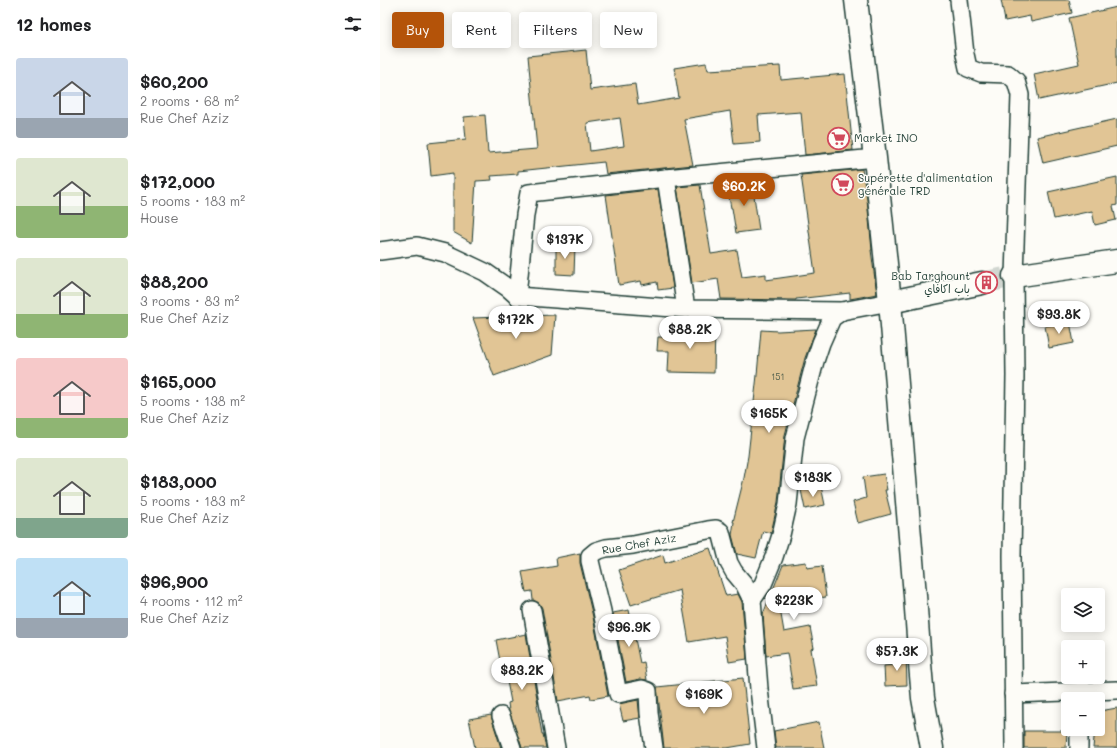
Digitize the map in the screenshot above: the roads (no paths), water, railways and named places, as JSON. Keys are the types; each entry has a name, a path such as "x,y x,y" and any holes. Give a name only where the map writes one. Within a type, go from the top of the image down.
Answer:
{"street":[{"path":"856,0 875,158 890,302 915,587 920,664 932,748"},
{"path":"960,0 965,54 968,68 981,73 1008,74 1016,81 1020,95 1014,276 1015,376 1012,556 1014,748"},
{"path":"517,296 525,214 529,193 875,158"},
{"path":"666,178 686,309"},
{"path":"380,251 417,246 445,253 485,272 517,296 686,309 842,311 982,283"},
{"path":"1014,276 1117,261"},
{"path":"752,600 763,584 781,535 788,504 795,438 815,361 832,318 842,311"},
{"name":"Rue Chef Aziz","path":"654,748 648,691 642,689 618,694 590,556 606,548 632,545 708,530 720,531 729,563 744,584 752,600 759,690 766,748"},
{"path":"532,610 556,748"},
{"path":"1102,692 1117,690"},
{"path":"1013,694 1061,695"},
{"path":"501,716 512,748"},
{"path":"1078,748 1079,736"}],"tunnel":[{"path":"982,283 1014,276"}],"place":[{"name":"Market INO","path":"839,138"},
{"name":"Supérette d'alimentation générale TRD","path":"842,184"},
{"name":"Bab Targhount باب اكافاي","path":"986,282"}]}
